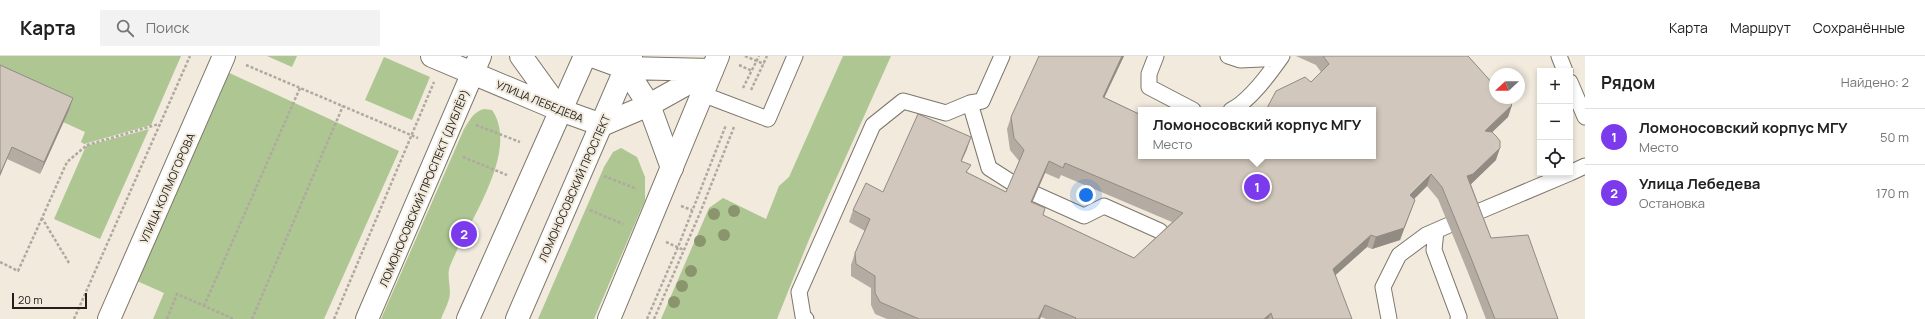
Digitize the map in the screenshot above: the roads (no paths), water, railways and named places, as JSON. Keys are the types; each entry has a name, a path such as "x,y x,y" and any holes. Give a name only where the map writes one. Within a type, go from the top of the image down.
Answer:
{"street":[{"name":"УЛИЦА КОЛМОГОРОВА","path":"109,319 224,56"},
{"path":"521,56 560,110"},
{"path":"468,319 585,56"},
{"path":"592,56 628,62 715,63"},
{"name":"УЛИЦА ЛЕБЕДЕВА","path":"437,58 476,65 560,110 602,125"},
{"path":"628,62 648,105 672,168"},
{"name":"ЛОМОНОСОВСКИЙ ПРОСПЕКТ","path":"517,319 628,62"},
{"path":"609,319 715,63"},
{"path":"602,125 648,105 715,63"},
{"name":"ЛОМОНОСОВСКИЙ ПРОСПЕКТ (ДУБЛЁР)","path":"367,319 476,65"}],"lane":[{"path":"702,94 768,119 795,56"},
{"path":"806,319 803,316 799,292 873,125 903,101 946,113 970,103 982,101 1002,56"},
{"path":"1156,56 1149,74 1149,87 1187,107"},
{"path":"1228,56 1240,60 1281,57"},
{"path":"1559,56 1564,68"},
{"path":"1237,107 1281,57"},
{"path":"1573,89 1585,117"},
{"path":"970,103 989,168 1011,182"},
{"path":"1573,172 1585,166"},
{"path":"1473,214 1563,176"},
{"path":"1035,194 1084,216 1104,206 1160,231"},
{"path":"1389,319 1383,287 1399,255 1426,235 1442,228 1434,250 1459,317 1458,319"}],"place":[{"name":"Ломоносовский корпус МГУ","path":"1257,187"},
{"name":"Улица Лебедева","path":"464,234"}]}
